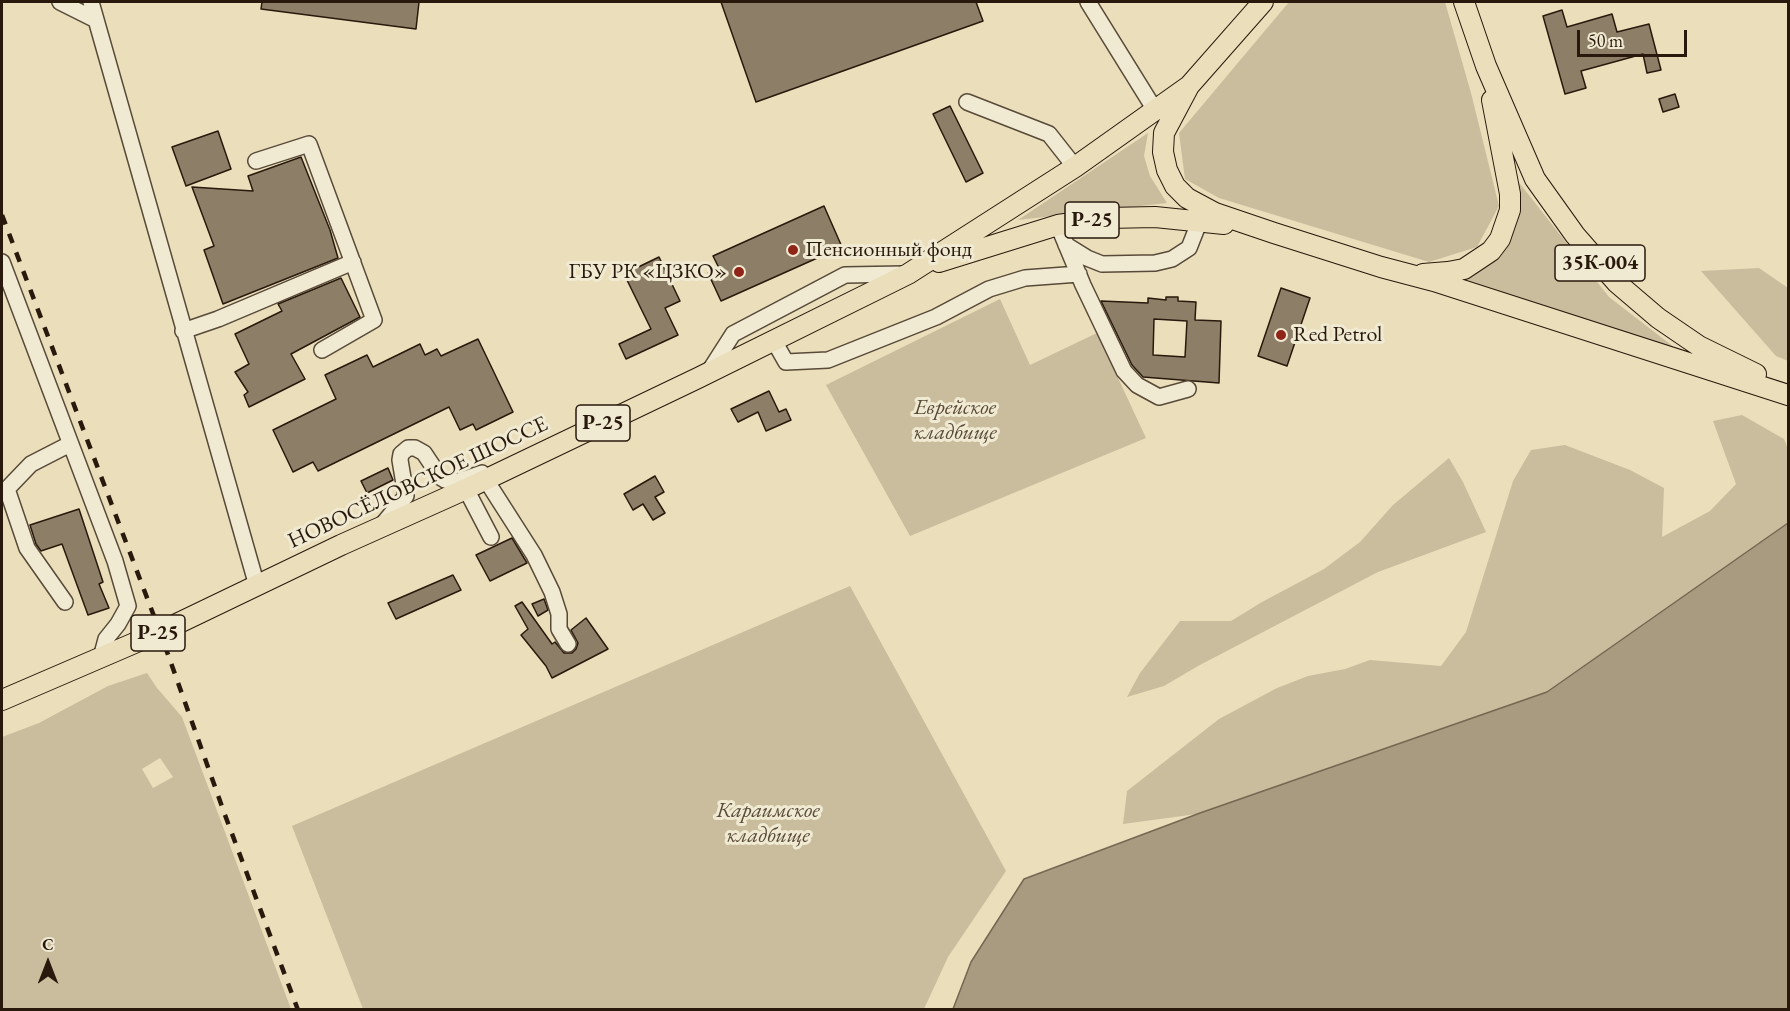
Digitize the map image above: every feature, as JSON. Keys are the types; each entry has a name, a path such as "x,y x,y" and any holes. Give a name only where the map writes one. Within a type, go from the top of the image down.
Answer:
{"main road":[{"name":"35К-004","path":"1263,2 1189,86 1164,133 1163,152 1167,170 1175,186 1187,198 1215,213 1274,233 1381,267 1434,281 1788,395"},
{"name":"35К-004","path":"1464,2 1485,66 1535,178 1575,235 1617,283 1658,318 1699,346 1788,388"},
{"path":"1475,2 1485,66"},
{"name":"35К-004","path":"1381,267 1426,274 1464,269 1491,251 1500,239 1510,210 1510,194 1485,66"},
{"name":"НОВОСЁЛОВСКОЕ ШОССЕ","path":"2,700 160,633 382,526 486,480 912,272 1075,167 1189,86"},
{"name":"НОВОСЁЛОВСКОЕ ШОССЕ","path":"912,272 1058,225 1107,218 1155,217 1200,220 1274,233"}],"street":[{"path":"60,2 96,20"},
{"path":"91,2 257,585"},
{"path":"1088,2 1155,110"},
{"path":"967,102 1049,134 1075,167"},
{"path":"256,161 309,144 374,320 322,350"},
{"path":"1066,245 1102,264 1155,263 1172,259 1189,248 1200,220"},
{"path":"1058,225 1124,371 1137,385 1159,397 1188,389"},
{"path":"2,262 115,561 128,606 106,639 101,658"},
{"path":"183,331 218,319 353,262"},
{"path":"708,373 733,334 845,275 912,272"},
{"path":"774,340 786,362 828,360 936,317 989,289 1024,278 1079,274"},
{"path":"65,602 27,548 8,489 31,464 70,444"},
{"path":"382,526 406,496 400,460 401,454 408,448 415,448 424,453 440,477 452,482 491,470 508,469"},
{"path":"486,480 543,573 559,614 559,628 568,644"},
{"path":"466,489 491,537"}],"green space":[{"path":"1289,2 1445,2 1471,93 1499,206 1477,247 1429,262 1219,198 1185,179 1179,133"},
{"path":"1148,133 1144,156 1150,176 1167,203 1018,220"},
{"path":"1517,180 1609,297 1688,358 1455,282 1501,256 1517,221"},
{"path":"1759,268 1788,288 1788,361 1776,356 1701,271"},
{"name":"Еврейское кладбище","path":"1000,299 1030,365 1097,333 1146,438 910,536 826,385"},
{"path":"1742,415 1784,439 1788,449 1788,778 953,1010 971,962 1024,879 1197,814 1123,824 1127,791 1219,719 1277,688 1308,676 1345,669 1370,660 1441,666 1466,632 1513,481 1531,450 1565,445 1630,470 1664,488 1662,537 1710,511 1736,484 1713,421"},
{"path":"1449,458 1486,532 1378,572 1164,686 1127,697 1140,673 1180,621 1231,621 1324,569 1360,542 1393,505"},
{"name":"Караимское кладбище","path":"850,586 1006,871 948,957 924,1009 363,1009 292,826"},
{"path":"147,673 182,717 291,1009 2,1009 2,737 39,723 108,686","holes":["160,758 173,777 153,788 142,769"]}],"shaded area":[{"path":"1788,523 1788,1009 953,1009 971,962 1024,879 1200,813 1547,692"}],"building":[{"path":"262,2 419,2 416,29 261,9"},
{"path":"721,2 976,2 983,21 756,102"},
{"path":"1562,10 1567,27 1612,14 1617,32 1649,24 1661,70 1647,73 1643,54 1581,71 1586,88 1565,94 1543,16"},
{"path":"1675,94 1679,107 1663,112 1659,99"},
{"path":"950,106 983,173 966,182 933,114"},
{"path":"218,131 231,169 186,186 172,147"},
{"path":"301,157 330,230 338,258 223,304 204,250 214,246 192,187 253,191 248,176"},
{"path":"824,206 842,247 721,301 708,273 719,268 713,256"},
{"path":"659,257 680,301 665,308 678,335 626,359 619,344 651,329 624,274"},
{"path":"341,278 360,317 291,354 305,379 249,407 244,395 248,392 235,372 249,364 235,334 282,311 278,304"},
{"name":"Red Petrol","path":"1281,288 1310,298 1287,366 1258,356"},
{"path":"1166,297 1178,297 1178,301 1196,302 1195,320 1221,321 1219,383 1143,377 1132,365 1101,301 1148,303 1148,298 1166,300","holes":["1154,319 1187,321 1185,357 1153,355"]},
{"path":"478,339 513,412 476,430 473,424 460,430 449,407 318,471 313,462 293,472 273,430 336,399 325,375 367,355 373,367 420,344 425,355 437,349 441,356"},
{"path":"769,391 779,412 786,409 791,420 766,431 758,412 738,422 731,409"},
{"path":"388,468 393,480 367,493 361,481"},
{"path":"655,476 664,492 655,497 665,513 653,520 643,504 633,510 624,494"},
{"path":"79,509 103,582 99,584 109,608 88,615 62,544 41,551 36,544 30,525"},
{"path":"512,538 527,563 490,581 476,555"},
{"path":"453,575 461,590 396,619 388,603"},
{"path":"544,599 548,610 538,616 532,604"},
{"path":"522,602 552,644 555,642 564,653 572,653 576,649 578,643 571,630 586,618 608,649 552,678 546,666 521,635 528,629 515,606"}],"railway":[{"path":"2,215 160,632 298,1010"}],"place":[{"name":"Пенсионный фонд","path":"793,250"},
{"name":"ГБУ РК «ЦЗКО»","path":"739,272"},
{"name":"Red Petrol","path":"1281,335"}]}
